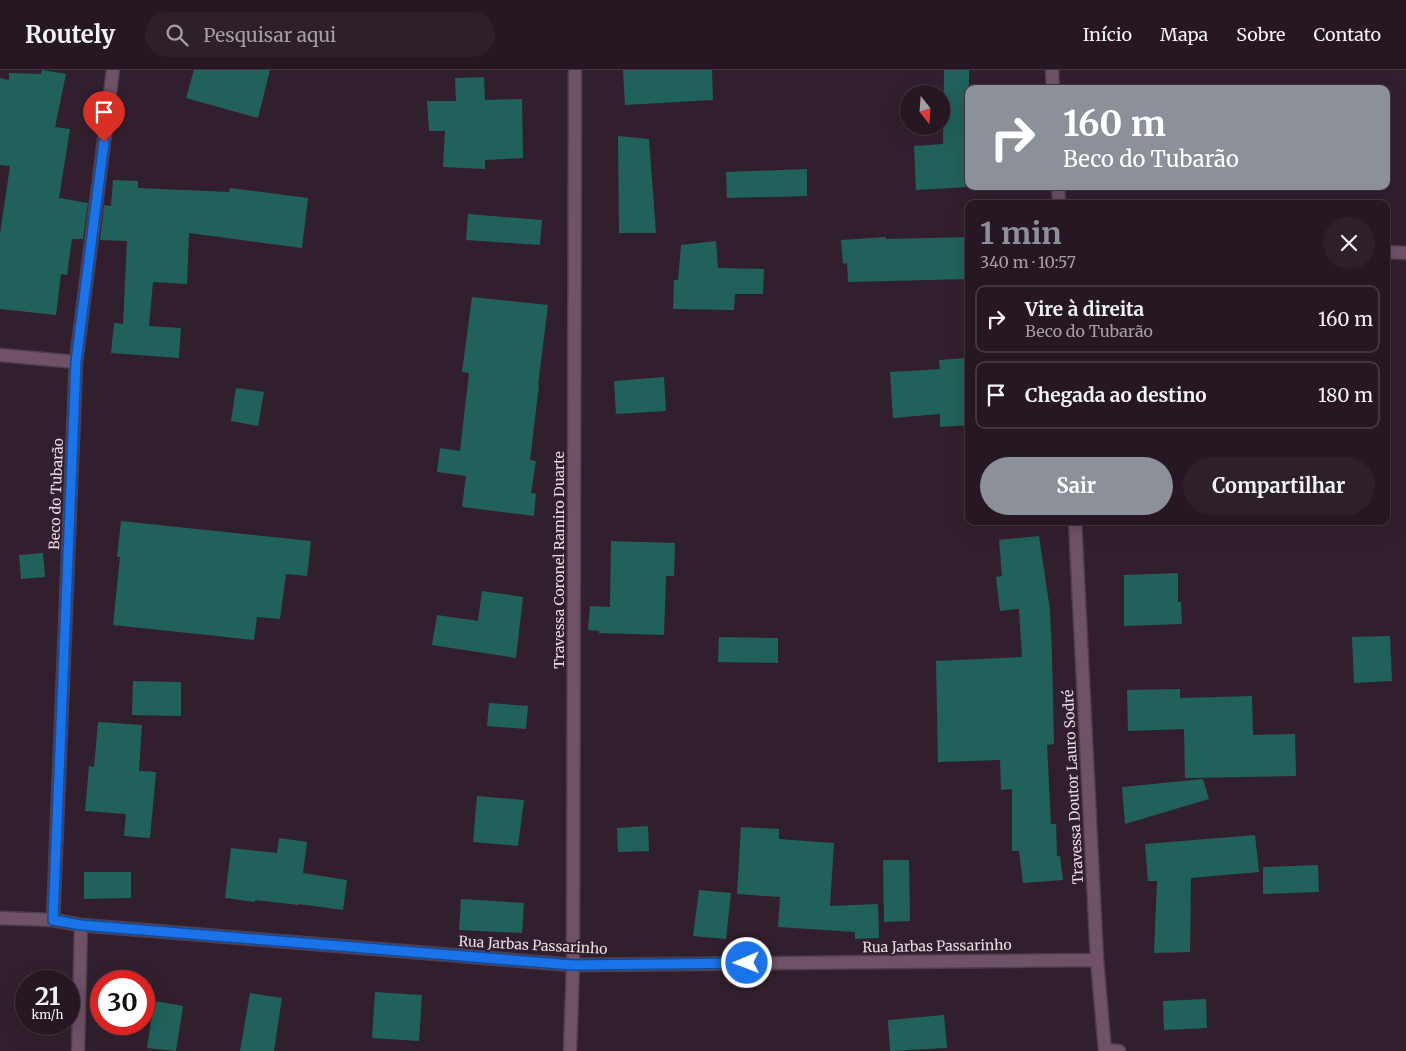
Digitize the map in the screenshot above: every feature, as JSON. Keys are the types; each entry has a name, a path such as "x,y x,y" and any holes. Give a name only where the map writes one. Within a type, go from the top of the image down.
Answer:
{"street":[{"name":"Beco do Tubarão","path":"53,920 76,362 113,70"},
{"name":"Travessa Coronel Ramiro Duarte","path":"570,1051 573,965 575,70"},
{"path":"1052,70 1053,85"},
{"path":"1390,252 1406,254"},
{"path":"0,356 76,362"},
{"name":"Travessa Doutor Lauro Sodré","path":"1075,525 1097,960 1105,1050"},
{"name":"Rua Jarbas Passarinho","path":"0,918 53,920 81,925 573,965 1097,960"},
{"path":"78,1051 81,925"},
{"path":"1105,1050 1119,1051"}],"building":[{"path":"42,70 66,74 55,127 70,129 59,198 88,203 83,239 72,239 67,275 61,274 56,315 0,309 0,234 10,166 0,165 0,78 9,80 9,73 41,74"},
{"path":"194,70 270,70 258,118 186,98"},
{"path":"623,70 712,70 713,100 625,105"},
{"path":"944,70 969,70 969,85 965,85 965,187 916,190 914,146 943,144 943,135 950,135 950,85 944,85"},
{"path":"484,77 485,100 522,99 523,158 485,160 485,169 443,167 445,131 429,131 427,101 456,101 455,78"},
{"path":"618,136 649,139 656,233 619,233"},
{"path":"807,169 807,196 727,198 726,172"},
{"path":"113,180 138,181 138,188 229,192 230,188 308,198 302,248 189,233 187,284 153,282 149,326 181,328 179,358 111,353 114,323 123,324 127,241 100,240 104,205 111,206"},
{"path":"468,214 542,220 540,245 466,240"},
{"path":"886,237 886,239 965,237 965,279 848,282 847,263 843,264 841,240"},
{"path":"716,241 718,268 764,269 763,294 735,294 734,310 673,309 674,280 678,280 681,245"},
{"path":"472,297 548,305 530,460 536,461 531,493 536,494 534,516 462,507 466,476 437,472 440,448 460,451 469,373 462,372"},
{"path":"965,358 965,425 940,427 940,414 893,418 890,372 940,369 939,360"},
{"path":"664,377 666,411 616,414 614,381"},
{"path":"236,388 264,392 258,426 231,421"},
{"path":"121,521 311,541 307,576 286,574 280,619 257,617 254,640 113,625 120,557 117,557"},
{"path":"1039,536 1050,610 1052,656 1054,744 1047,745 1051,824 1056,824 1057,856 1060,856 1063,880 1023,883 1019,851 1012,851 1012,789 1001,790 1000,760 938,762 936,661 1022,657 1019,609 1000,611 996,577 1002,576 999,540"},
{"path":"611,541 675,543 674,576 666,576 664,635 599,633 599,631 588,630 590,606 610,607"},
{"path":"43,553 45,577 21,579 19,555"},
{"path":"1178,573 1178,602 1181,602 1182,624 1124,626 1124,575"},
{"path":"482,591 523,597 516,658 432,645 437,615 478,621"},
{"path":"1390,636 1392,681 1354,683 1352,637"},
{"path":"719,637 778,638 778,663 718,662"},
{"path":"133,681 181,682 181,716 132,715"},
{"path":"1180,689 1180,698 1252,696 1253,735 1295,734 1296,776 1185,778 1184,729 1128,731 1127,690"},
{"path":"489,703 528,706 526,729 487,726"},
{"path":"98,722 142,725 139,771 156,772 150,838 124,836 126,814 85,811 89,766 94,767"},
{"path":"1203,779 1209,799 1125,824 1122,787"},
{"path":"477,796 524,800 518,846 473,842"},
{"path":"648,826 649,851 618,852 617,828"},
{"path":"741,827 779,829 779,839 834,843 830,906 878,904 879,938 855,939 855,932 778,927 780,897 737,894"},
{"path":"1255,835 1259,872 1191,878 1190,952 1154,953 1157,881 1148,881 1145,844"},
{"path":"279,838 307,842 303,873 347,880 343,910 299,904 255,900 255,902 225,898 231,848 277,853"},
{"path":"883,860 909,860 910,921 884,922"},
{"path":"1318,865 1319,892 1263,894 1263,867"},
{"path":"84,872 131,872 131,898 84,899"},
{"path":"699,890 731,893 726,939 693,936"},
{"path":"461,899 524,903 522,933 459,930"},
{"path":"375,992 422,995 419,1041 372,1038"},
{"path":"250,993 282,998 274,1051 240,1051"},
{"path":"1206,999 1207,1028 1164,1030 1163,1001"},
{"path":"155,1001 183,1006 176,1051 147,1048 149,1035 155,1035"},
{"path":"944,1015 947,1048 890,1051 888,1020"}],"route":[{"path":"104,142 76,362 53,920 81,925 573,965 747,963"}]}
